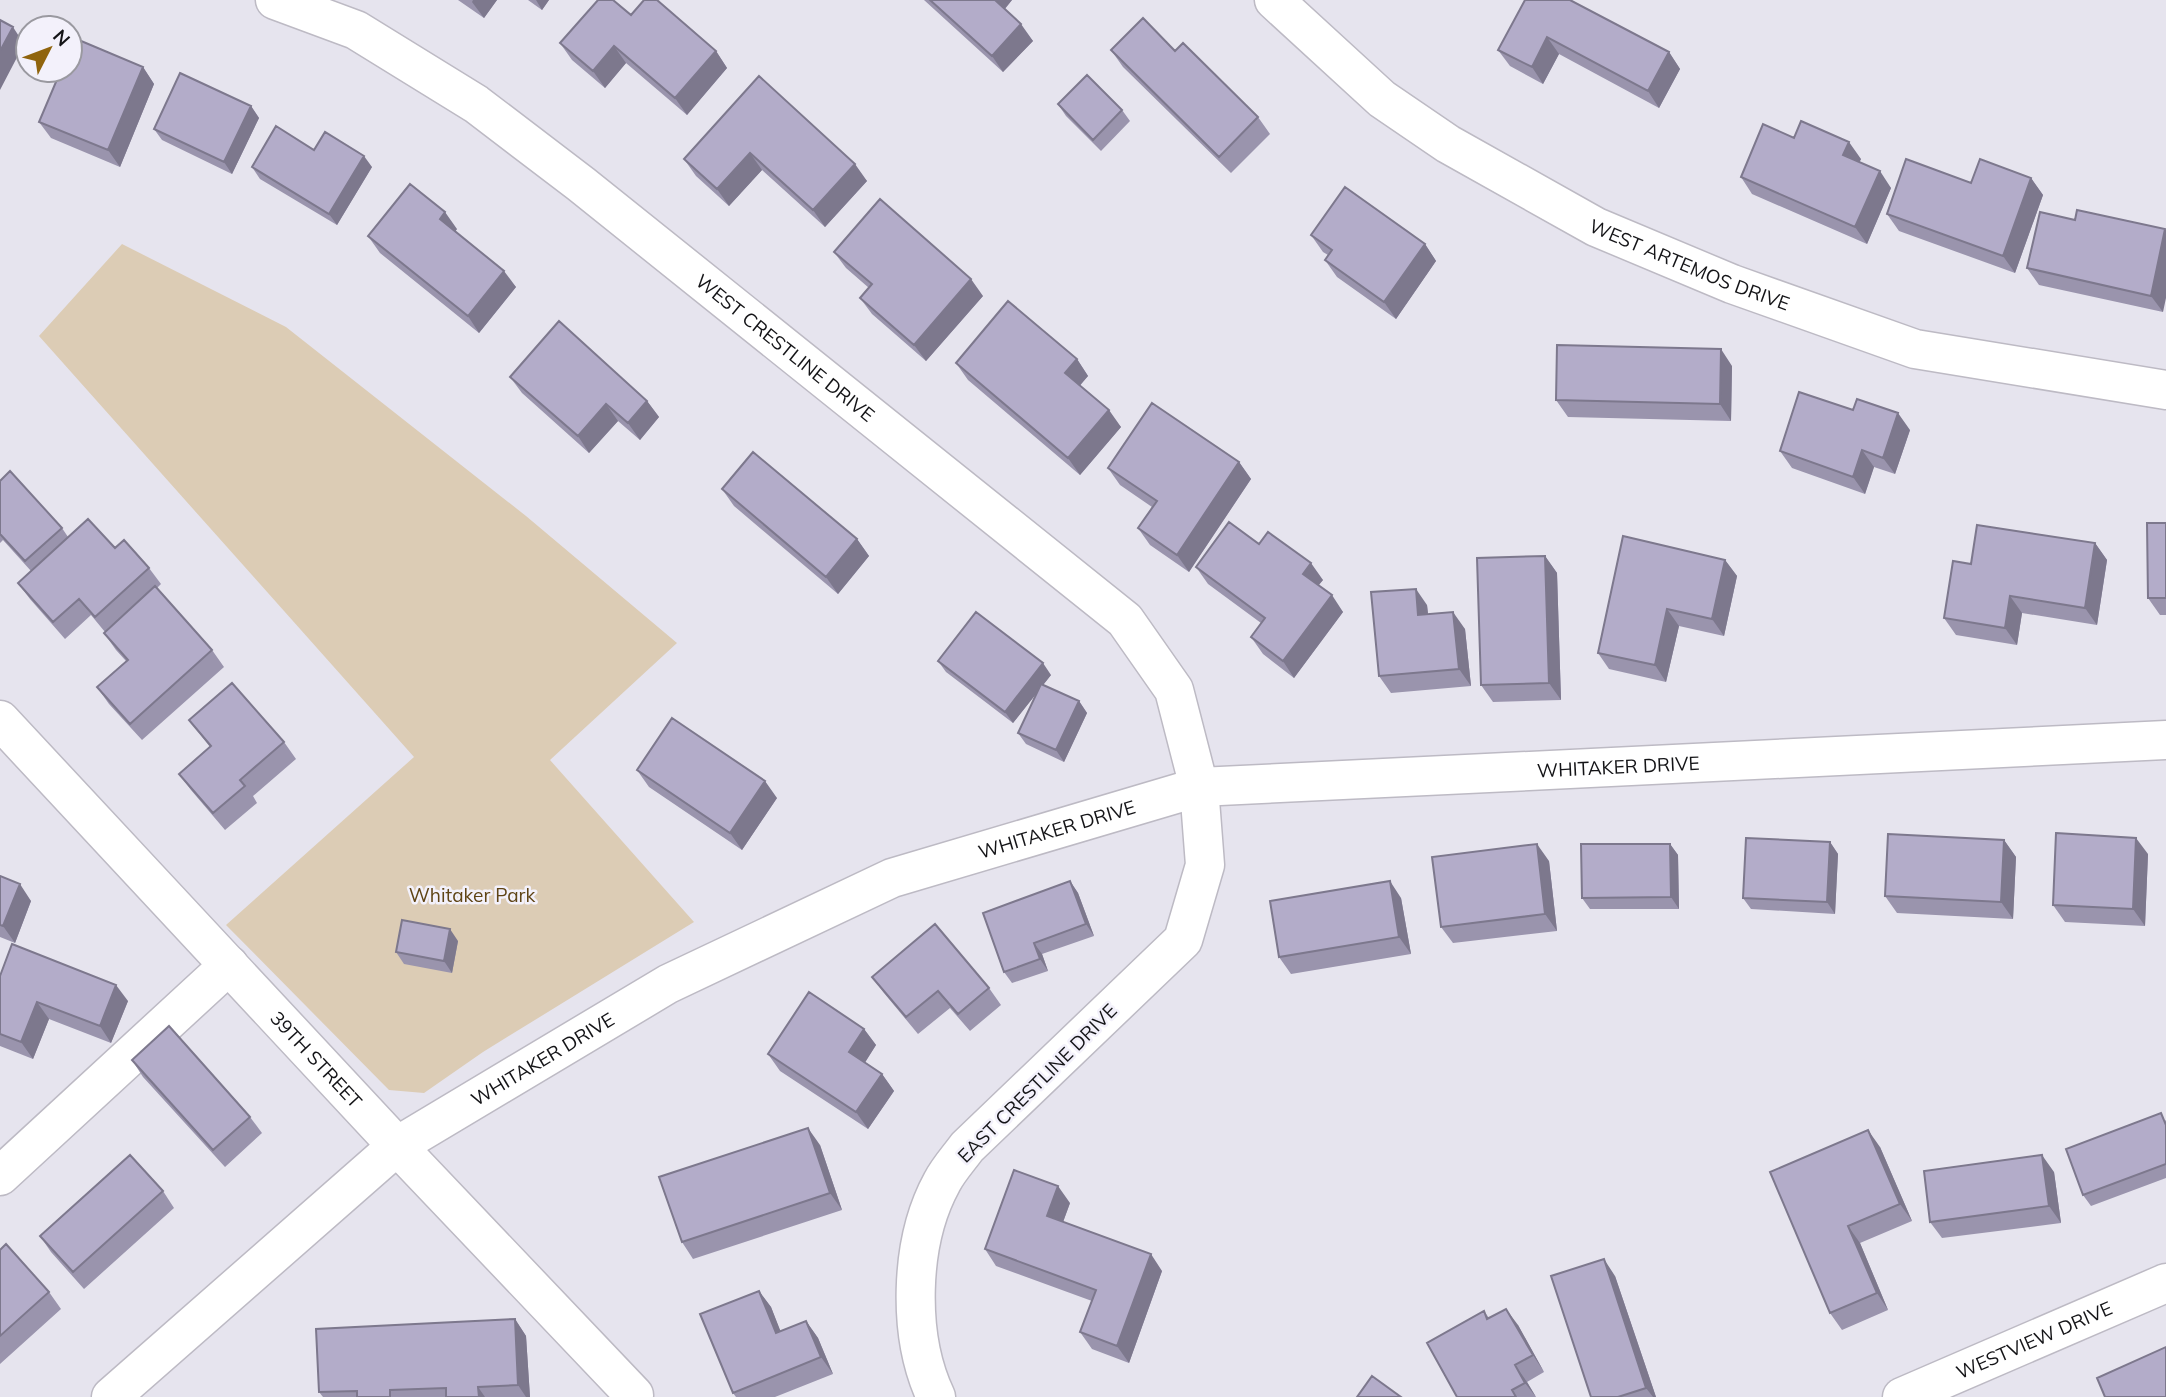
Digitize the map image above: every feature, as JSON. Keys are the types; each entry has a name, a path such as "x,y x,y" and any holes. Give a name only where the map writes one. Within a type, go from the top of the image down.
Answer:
{"street":[{"name":"WEST CRESTLINE DRIVE","path":"275,0 356,30 476,104 581,184 1125,620 1174,690 1199,788"},
{"name":"WEST ARTEMOS DRIVE","path":"1278,2 1382,99 1448,144 1596,227 1732,284 1915,349 2166,390"},
{"name":"39TH STREET","path":"0,720 633,1396"},
{"name":"WHITAKER DRIVE","path":"111,1397 397,1146 668,984 892,878 1199,788 2166,740"},
{"name":"EAST CRESTLINE DRIVE","path":"936,1397 926,1376 916,1309 918,1263 925,1222 942,1181 967,1147 1183,940 1205,865 1199,788"},
{"path":"0,1176 229,965"},
{"name":"WESTVIEW DRIVE","path":"1902,1397 2166,1283"}],"green space":[{"name":"Whitaker Park","path":"122,244 286,327 526,516 677,643 550,760 694,922 483,1052 424,1093 389,1090 226,925 414,757 39,336"}],"building":[{"path":"598,0 613,0 631,15 644,0 657,0 716,51 675,98 614,46 593,71 560,43"},
{"path":"930,0 995,0 1021,24 992,56"},
{"path":"1525,0 1570,0 1669,52 1648,91 1547,37 1532,67 1498,50"},
{"path":"1143,18 1175,51 1183,43 1258,117 1219,157 1111,50"},
{"path":"0,20 13,27 0,51"},
{"path":"84,42 143,67 108,150 39,122 55,84 84,84"},
{"path":"180,73 251,106 224,162 154,129"},
{"path":"1087,75 1122,110 1093,140 1058,104"},
{"path":"759,76 855,164 813,210 750,153 717,189 684,159"},
{"path":"1801,121 1849,142 1843,155 1880,171 1855,227 1741,177 1763,124 1794,138"},
{"path":"276,126 314,150 325,132 364,156 329,214 252,167"},
{"path":"1906,159 1971,183 1980,159 2031,178 2003,256 1887,214"},
{"path":"410,184 445,212 440,219 504,271 468,316 368,236"},
{"path":"1345,187 1425,244 1384,302 1325,260 1332,250 1311,235"},
{"path":"880,199 971,279 914,345 860,298 872,284 834,252"},
{"path":"2077,210 2165,229 2151,296 2027,268 2040,212 2075,220"},
{"path":"1008,301 1077,359 1065,373 1109,410 1068,458 956,363"},
{"path":"559,321 647,401 628,423 606,404 578,436 510,377"},
{"path":"1557,345 1721,349 1720,404 1556,400"},
{"path":"1799,392 1853,410 1857,399 1898,413 1883,458 1862,450 1853,477 1780,451"},
{"path":"1152,403 1239,462 1177,555 1138,528 1157,501 1108,468"},
{"path":"753,452 857,539 826,577 722,489"},
{"path":"10,471 62,528 25,561 0,534 0,481"},
{"path":"88,519 115,548 124,540 149,568 95,617 79,599 53,622 18,583"},
{"path":"1229,522 1259,544 1268,532 1311,563 1303,574 1332,595 1283,661 1251,637 1265,618 1196,567"},
{"path":"2147,523 2166,523 2166,598 2148,598"},
{"path":"1977,525 2095,543 2085,608 2010,596 2005,628 1944,618 1953,561 1971,564"},
{"path":"1623,536 1725,560 1712,619 1667,609 1655,665 1598,653"},
{"path":"1545,556 1549,683 1481,685 1477,558"},
{"path":"155,586 212,650 130,724 97,687 128,660 104,633"},
{"path":"1416,589 1418,615 1453,612 1459,669 1379,676 1371,592"},
{"path":"976,612 1043,663 1005,712 938,661"},
{"path":"232,683 284,742 240,780 245,786 213,813 179,774 211,746 189,720"},
{"path":"1041,684 1079,701 1056,750 1018,733"},
{"path":"672,718 765,781 730,833 637,770"},
{"path":"2056,833 2136,838 2133,909 2053,905"},
{"path":"1888,834 2004,840 2001,902 1885,896"},
{"path":"1746,838 1830,842 1827,902 1743,898"},
{"path":"1537,844 1545,914 1441,927 1432,857"},
{"path":"1581,844 1670,844 1671,897 1582,898"},
{"path":"0,876 20,884 3,926 0,925"},
{"path":"1070,881 1086,924 1034,943 1040,959 1004,972 983,913"},
{"path":"1390,881 1399,937 1279,957 1270,901"},
{"path":"402,920 450,929 444,961 396,952"},
{"path":"935,924 989,988 958,1014 938,991 906,1017 872,977"},
{"path":"12,944 116,985 100,1026 37,1002 21,1042 0,1034 0,976"},
{"path":"809,992 864,1029 849,1052 882,1074 856,1112 768,1054"},
{"path":"169,1026 250,1117 213,1150 132,1060"},
{"path":"2161,1113 2166,1125 2166,1164 2083,1195 2066,1149"},
{"path":"808,1128 830,1193 682,1242 659,1177"},
{"path":"1868,1130 1900,1204 1848,1226 1877,1293 1830,1313 1770,1172"},
{"path":"130,1155 163,1191 73,1272 40,1236"},
{"path":"2042,1155 2049,1206 1930,1222 1924,1171"},
{"path":"1014,1170 1058,1186 1047,1216 1151,1254 1117,1346 1080,1332 1096,1290 985,1249"},
{"path":"6,1244 49,1292 0,1336 0,1250"},
{"path":"1604,1259 1646,1388 1618,1397 1591,1397 1551,1276"},
{"path":"759,1291 776,1333 806,1321 821,1357 733,1393 700,1314"},
{"path":"1506,1309 1533,1355 1515,1365 1525,1383 1512,1390 1516,1397 1457,1397 1427,1343 1484,1311 1487,1319"},
{"path":"515,1319 518,1385 478,1387 479,1397 446,1397 446,1388 390,1390 390,1397 357,1397 357,1391 319,1392 316,1329"},
{"path":"2166,1347 2166,1397 2105,1397 2097,1378"},
{"path":"1372,1376 1401,1397 1357,1397"}]}
